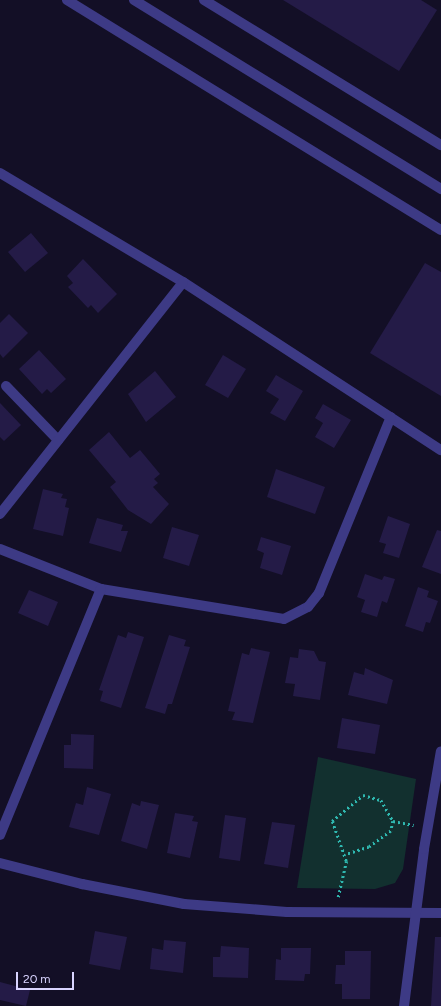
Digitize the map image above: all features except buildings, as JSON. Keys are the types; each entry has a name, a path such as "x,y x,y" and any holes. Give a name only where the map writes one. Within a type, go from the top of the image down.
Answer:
{"street":[{"path":"67,0 441,230"},
{"path":"134,0 441,189"},
{"path":"204,0 441,145"},
{"path":"0,173 183,282 441,450"},
{"path":"0,514 183,282"},
{"path":"6,386 58,440"},
{"path":"0,549 101,590 284,619 308,607 319,592 391,417"},
{"path":"0,835 101,590"},
{"path":"404,1006 427,828 441,751"},
{"path":"0,863 82,884 184,904 334,913 441,913"}],"path":[{"path":"334,913 343,882 345,855 332,821 353,800 362,795 381,800 393,821 391,831 380,841 345,855"},
{"path":"393,821 427,828"}],"green space":[{"path":"318,757 416,779 403,869 395,883 375,889 297,888"}]}
